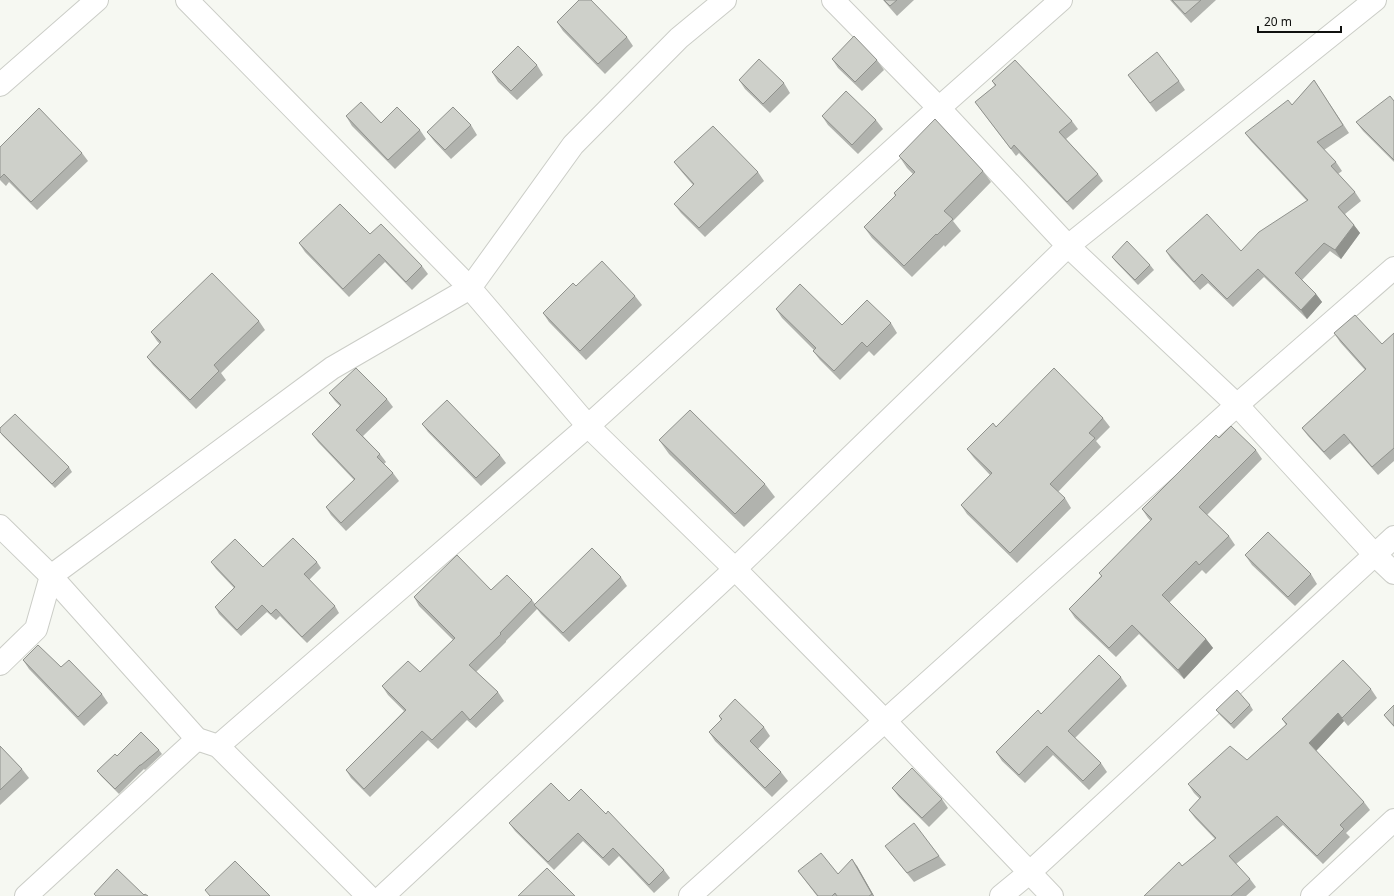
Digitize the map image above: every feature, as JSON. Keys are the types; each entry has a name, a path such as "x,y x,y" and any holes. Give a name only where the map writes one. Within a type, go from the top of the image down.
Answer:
{"street":[{"path":"0,84 97,0"},
{"path":"187,0 470,288 588,426 735,569 885,721 1052,896"},
{"path":"0,664 36,629 50,576 332,368 470,288 573,145 679,38 725,0"},
{"path":"832,0 939,108 1068,246 1237,405 1374,554 1394,573"},
{"path":"218,746 588,426 939,108 1061,0"},
{"path":"382,896 735,569 1068,246 1375,0"},
{"path":"690,896 1237,405 1394,268"},
{"path":"0,526 50,576 197,739 218,746 368,896"},
{"path":"1001,896 1029,873 1394,537"},
{"path":"26,896 197,739"},
{"path":"1312,896 1394,820"}],"building":[{"path":"579,0 591,0 627,37 598,64 557,22"},
{"path":"884,0 897,0 890,6"},
{"path":"1172,0 1201,0 1185,14"},
{"path":"854,36 877,60 855,82 832,59"},
{"path":"518,46 537,65 511,91 492,72"},
{"path":"1157,52 1179,81 1150,103 1128,75"},
{"path":"759,59 784,83 763,104 739,80"},
{"path":"1015,60 1072,121 1059,132 1098,174 1067,202 1014,145 1011,149 975,102 996,85 992,81"},
{"path":"1314,80 1343,125 1317,142 1336,162 1331,166 1355,192 1338,207 1354,225 1335,250 1324,243 1295,273 1316,294 1301,310 1258,269 1227,299 1202,274 1194,282 1166,251 1207,214 1241,251 1259,232 1308,200 1245,133 1288,100 1292,105"},
{"path":"846,91 876,120 852,145 822,116"},
{"path":"1390,96 1394,101 1394,160 1356,122"},
{"path":"361,102 381,123 397,107 420,130 388,160 346,116"},
{"path":"453,107 471,125 445,150 427,132"},
{"path":"39,108 82,153 31,202 4,174 0,178 0,147"},
{"path":"935,119 983,171 944,211 953,219 904,266 864,227 896,195 894,193 915,172 899,156"},
{"path":"713,126 758,172 699,228 674,204 694,184 674,162"},
{"path":"340,204 370,234 381,224 422,266 406,282 379,254 343,289 299,243"},
{"path":"1127,241 1150,265 1135,280 1112,257"},
{"path":"602,261 635,296 580,351 543,313 573,283 576,286"},
{"path":"212,273 259,321 214,365 219,371 190,400 147,357 161,342 151,332"},
{"path":"800,284 842,325 867,300 891,323 867,347 862,342 834,371 813,351 816,348 776,309"},
{"path":"1355,315 1382,344 1394,333 1394,448 1372,467 1344,434 1324,452 1302,428 1366,369 1334,333"},
{"path":"356,368 387,399 356,430 380,454 377,457 393,473 341,523 326,507 355,479 312,434 341,405 329,393"},
{"path":"1054,368 1103,418 1089,433 1095,438 1050,484 1065,498 1010,553 961,505 992,473 967,449 993,423 996,427"},
{"path":"447,400 500,455 476,478 422,424"},
{"path":"690,410 765,484 735,514 659,440"},
{"path":"15,414 69,467 52,484 0,432 0,428"},
{"path":"1231,426 1256,450 1199,507 1229,536 1199,565 1196,561 1162,595 1206,639 1178,670 1132,625 1109,648 1069,609 1102,576 1099,573 1152,519 1142,509 1216,435 1219,438"},
{"path":"1268,532 1311,574 1288,597 1245,555"},
{"path":"293,538 317,562 304,574 335,606 302,637 276,609 271,614 262,605 237,630 215,607 235,587 211,562 235,539 263,567"},
{"path":"592,548 621,577 563,633 534,605"},
{"path":"457,555 491,590 507,575 532,600 500,633 501,634 469,665 498,692 470,720 462,711 432,740 422,731 364,789 346,770 406,710 382,686 408,661 420,672 455,638 414,597"},
{"path":"38,645 61,667 69,660 102,694 78,717 23,660"},
{"path":"1099,655 1121,677 1068,731 1101,763 1083,781 1047,746 1019,775 996,752 1038,710 1041,714"},
{"path":"1343,660 1371,689 1342,718 1338,713 1309,743 1364,802 1340,825 1344,829 1317,856 1277,816 1229,856 1250,879 1231,896 1144,896 1179,862 1182,866 1216,838 1189,810 1201,797 1188,784 1230,746 1247,760 1287,724 1282,719"},
{"path":"1237,690 1250,705 1231,724 1216,710"},
{"path":"735,699 764,727 750,741 781,772 765,788 709,732 722,719 719,716"},
{"path":"1394,705 1394,726 1384,715"},
{"path":"141,732 159,750 140,765 115,789 97,771 115,754 117,756"},
{"path":"0,746 22,769 0,790"},
{"path":"912,768 942,799 922,818 892,788"},
{"path":"551,783 569,801 581,789 606,814 608,811 664,870 649,885 613,848 603,858 578,833 548,862 509,823"},
{"path":"914,823 939,856 907,873 885,846"},
{"path":"821,853 838,874 852,859 872,894 869,896 837,896 835,893 832,896 818,896 798,871"},
{"path":"235,861 270,896 210,896 205,890"},
{"path":"547,868 575,896 518,896"},
{"path":"117,869 144,895 145,894 148,896 96,896 94,894"}]}
